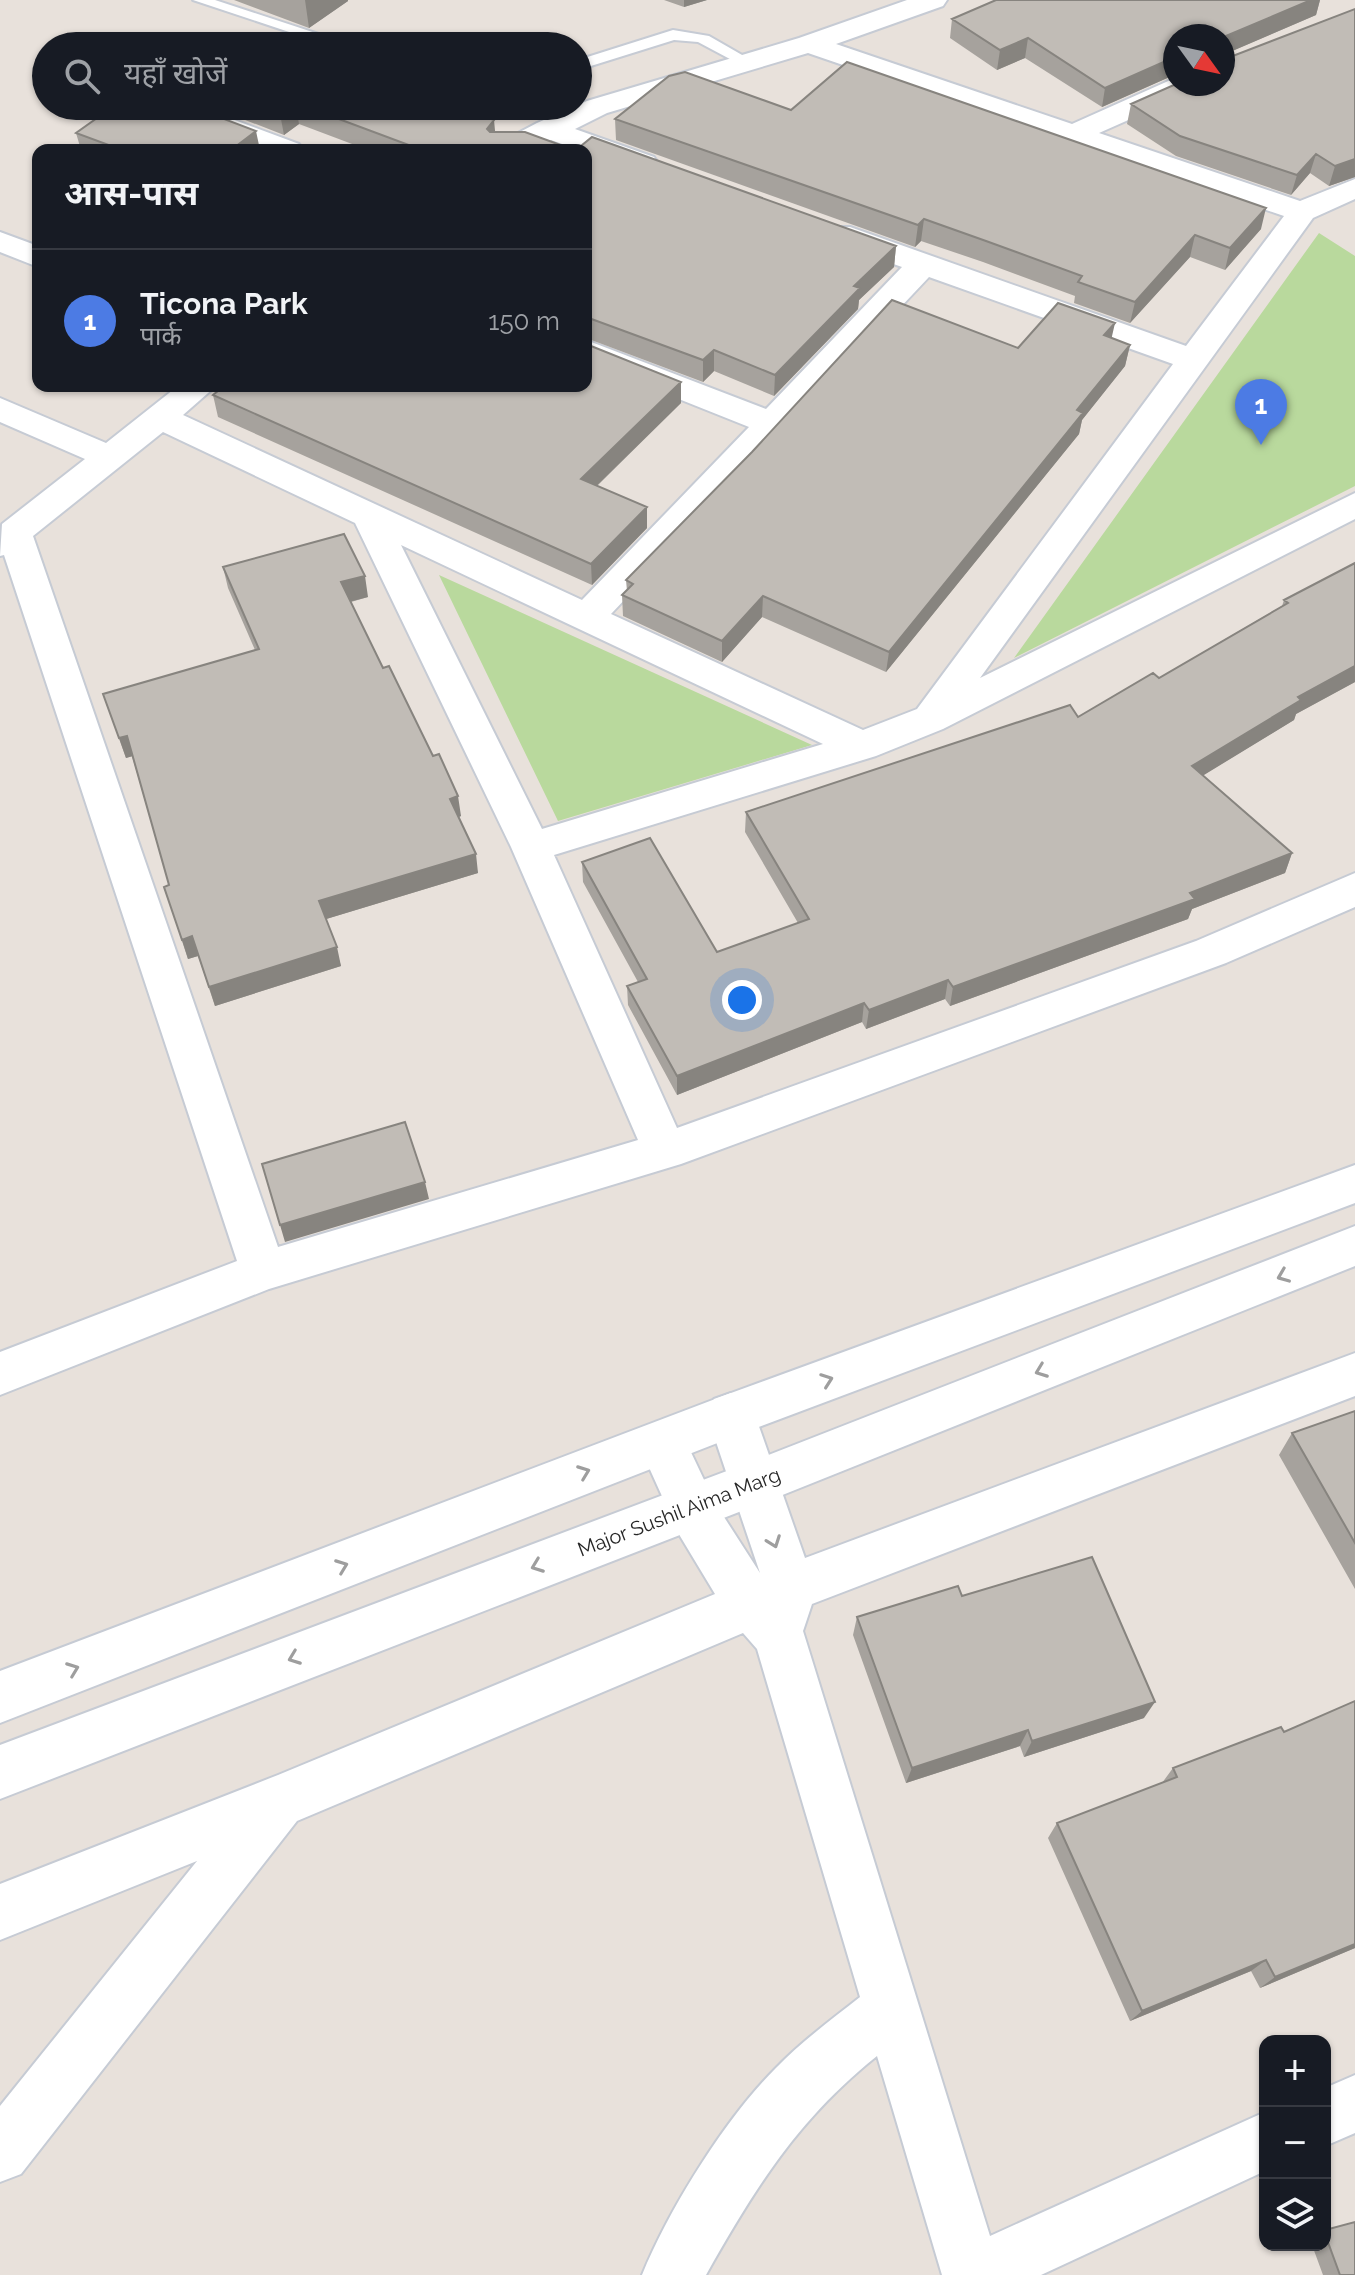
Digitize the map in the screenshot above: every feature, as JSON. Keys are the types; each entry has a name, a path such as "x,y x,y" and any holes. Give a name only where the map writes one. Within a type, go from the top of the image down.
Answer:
{"street":[{"path":"592,109 809,44 933,0"},
{"path":"809,44 1071,135 1321,213"},
{"path":"1071,135 1163,94"},
{"path":"210,120 273,144"},
{"path":"518,144 567,120"},
{"path":"547,129 589,144"},
{"path":"592,145 674,174"},
{"path":"930,719 1193,360 1321,213 1355,188"},
{"path":"806,221 1193,360"},
{"path":"0,241 32,255"},
{"path":"587,617 923,264"},
{"path":"592,352 770,423"},
{"path":"191,392 7,538 263,1271"},
{"path":"0,409 109,457"},
{"path":"159,417 862,746"},
{"path":"531,847 862,746 930,719 1355,505"},
{"path":"369,515 531,847 665,1151"},
{"path":"0,1374 263,1271 665,1151 1211,952 1355,889"},
{"path":"0,1697 731,1415 1355,1184"},
{"name":"Major Sushil Aima Marg","path":"0,1772 753,1484 1355,1246"},
{"path":"0,1912 773,1609 1355,1374"},
{"path":"731,1415 753,1484 773,1609 972,2275 1259,2144"},
{"path":"662,1443 689,1508 773,1609"},
{"path":"0,2153 278,1802"},
{"path":"672,2275 733,2174 781,2106 813,2071 893,2007"},
{"path":"1331,2114 1355,2104"}],"lane":[{"path":"200,0 302,32"},
{"path":"592,61 673,35 687,34 707,38 748,63"}],"green space":[{"path":"1319,233 1355,256 1355,486 1014,658"},
{"path":"439,575 812,745 558,821"}],"building":[{"path":"996,0 1311,0 1235,32 1235,24 1163,24 1163,62 1105,88 1028,38 1000,50 952,19"},
{"path":"1355,9 1355,159 1335,166 1316,154 1297,175 1180,136 1131,104 1163,90 1163,96 1235,96 1235,55"},
{"path":"847,62 1266,208 1230,248 1195,235 1135,302 1078,282 1082,276 924,219 918,225 615,119 669,76 685,72 791,110"},
{"path":"94,120 227,120 256,131 239,144 106,144 76,133"},
{"path":"342,120 494,120 487,129 490,132 525,132 558,144 406,144"},
{"path":"592,137 896,246 854,286 860,288 775,375 714,350 703,360 592,319 592,144 583,144"},
{"path":"892,300 1018,348 1058,303 1115,323 1104,335 1130,345 1077,410 1083,413 889,652 763,596 722,641 622,595 633,584 626,580 752,452"},
{"path":"592,346 681,382 581,479 647,507 591,564 213,395 217,392 592,392"},
{"path":"344,534 365,576 341,582 383,668 389,666 433,756 439,754 458,796 450,799 476,854 319,901 337,947 209,987 192,936 182,940 164,887 169,885 127,736 119,738 103,694 259,649 223,567"},
{"path":"1355,563 1355,666 1298,697 1301,700 1192,766 1292,853 1190,893 1195,899 953,987 948,980 869,1010 864,1003 677,1076 627,986 647,979 582,862 650,838 717,952 809,919 746,812 1070,705 1078,717 1153,673 1159,678 1288,603 1284,600"},
{"path":"405,1122 425,1182 280,1225 262,1164"},
{"path":"1355,1411 1355,1543 1292,1433"},
{"path":"1092,1557 1155,1702 1032,1741 1028,1730 912,1768 857,1617 958,1586 962,1596"},
{"path":"1355,1701 1355,1944 1275,1977 1266,1960 1142,2011 1057,1823 1177,1777 1173,1768 1281,1727 1284,1732"},
{"path":"1355,2222 1355,2275 1340,2275 1331,2250 1331,2228"}],"place":[{"name":"Ticona Park","path":"1261,445"}]}
